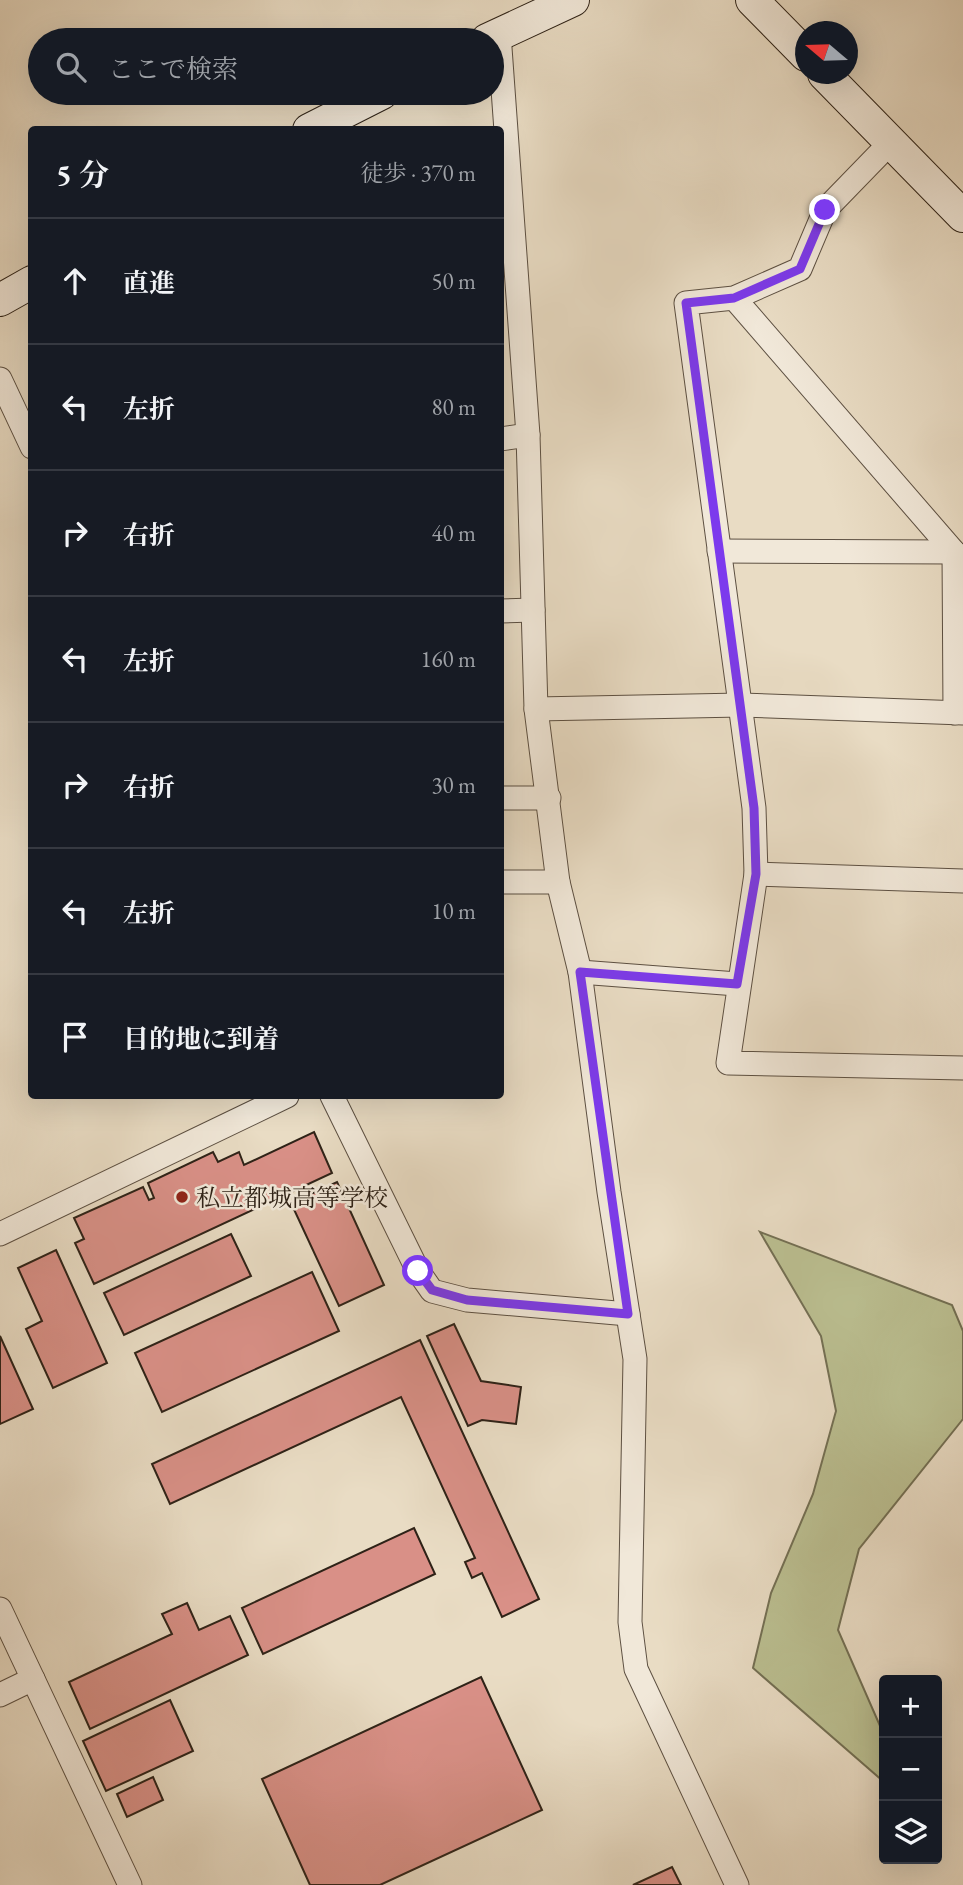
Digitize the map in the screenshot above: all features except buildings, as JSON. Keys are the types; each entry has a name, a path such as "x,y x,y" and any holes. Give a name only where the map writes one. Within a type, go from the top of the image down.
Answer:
{"street":[{"path":"504,32 573,0"},
{"path":"752,0 795,44"},
{"path":"834,84 963,216"},
{"path":"317,126 358,105"},
{"path":"499,105 501,126"},
{"path":"891,142 825,210 800,269 734,298 686,303 754,808 756,874 737,984 728,1063 963,1068"},
{"path":"504,162 528,435 536,709 558,882 580,972 635,1359 630,1622 636,1669 737,1885"},
{"path":"0,300 28,284"},
{"path":"536,709 741,705 959,713 954,552 734,298"},
{"path":"0,379 28,438"},
{"path":"504,438 528,435"},
{"path":"719,551 954,552"},
{"path":"504,611 533,610"},
{"path":"504,798 549,798"},
{"path":"756,874 963,881"},
{"path":"504,882 558,882"},
{"path":"580,972 737,984"},
{"path":"0,1234 281,1099"},
{"path":"333,1099 418,1271 432,1290 467,1300 628,1314"},
{"path":"0,1609 130,1885"},
{"path":"0,1695 33,1679"}],"green space":[{"path":"760,1232 952,1305 963,1331 963,1419 859,1549 838,1630 879,1724 879,1778 753,1668 771,1593 813,1494 836,1411 821,1336"}],"place":[{"name":"私立都城高等学校","path":"182,1197"}],"route":[{"path":"418,1271 432,1290 467,1300 628,1314 608,1192 580,972 737,984 756,874 754,808 686,303 734,298 800,269 825,210"}]}
